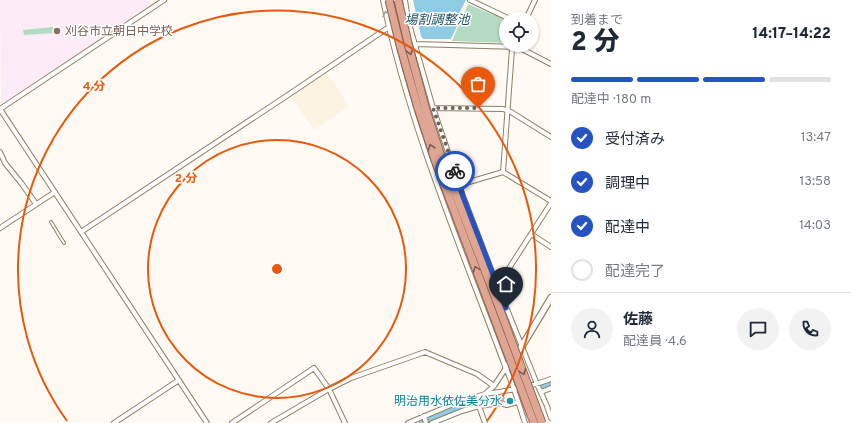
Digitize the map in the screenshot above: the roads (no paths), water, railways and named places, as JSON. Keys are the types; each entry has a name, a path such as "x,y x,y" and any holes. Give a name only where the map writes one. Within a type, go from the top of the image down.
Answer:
{"highway":[{"path":"389,0 418,108 435,160 534,423"},
{"path":"398,0 426,110 442,159 542,423"}],"street":[{"path":"164,0 0,109 207,423"},
{"path":"383,0 414,118 429,163 506,368 525,423"},
{"path":"405,0 408,20 433,108 463,196 551,418"},
{"path":"470,0 499,14"},
{"path":"529,12 535,0"},
{"path":"81,232 389,27 408,20"},
{"path":"415,44 499,46"},
{"path":"503,172 512,52"},
{"path":"529,52 551,64"},
{"path":"433,108 503,109 551,138"},
{"path":"0,152 5,163 36,204"},
{"path":"460,185 503,172 551,202 504,276 496,282 477,291"},
{"path":"0,228 55,192"},
{"path":"444,204 463,196"},
{"path":"531,234 551,247"},
{"path":"485,394 494,386 522,346 551,298"},
{"path":"271,423 351,378 425,352 477,374 494,386"},
{"path":"232,423 314,368 329,389 345,423"},
{"path":"408,423 485,394 513,390 551,379"},
{"path":"114,423 179,380"},
{"path":"541,392 551,388"},
{"path":"476,398 485,423"},
{"path":"432,423 478,405 500,403 507,405 518,402"},
{"path":"424,416 426,423"}],"lane":[{"path":"51,222 64,243"}],"water":[{"name":"場割調整池","path":"413,0 466,0 458,16 461,17 451,39 423,39"}],"waterway":[{"path":"543,387 551,384"},
{"path":"421,423 476,402 502,398"}],"place":[{"name":"刈谷市立朝日中学校","path":"57,31"},
{"name":"明治用水依佐美分水","path":"510,401"}]}
